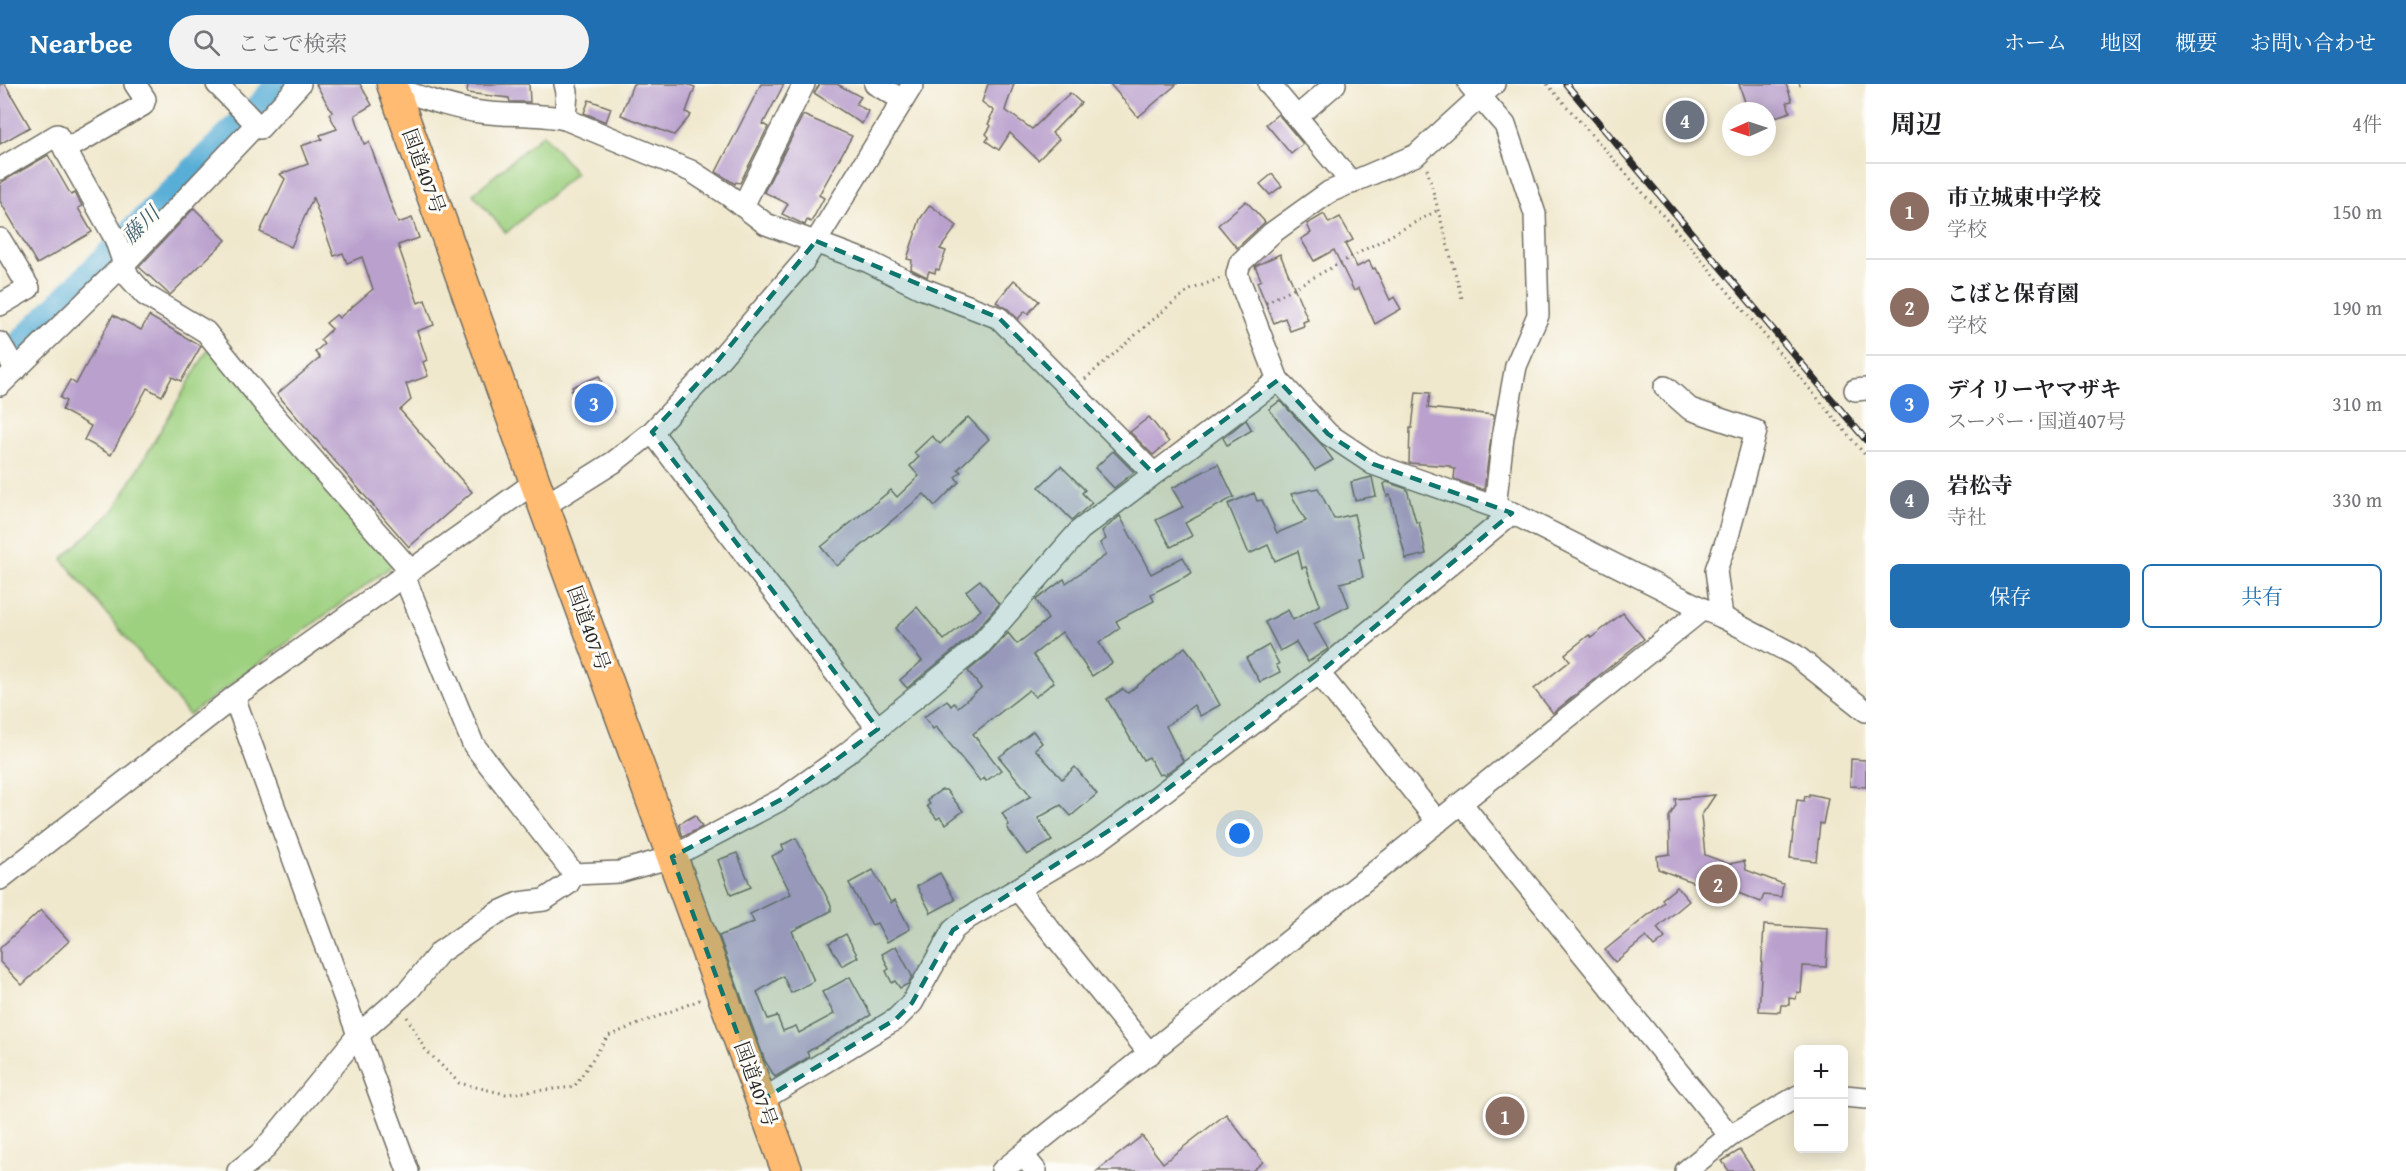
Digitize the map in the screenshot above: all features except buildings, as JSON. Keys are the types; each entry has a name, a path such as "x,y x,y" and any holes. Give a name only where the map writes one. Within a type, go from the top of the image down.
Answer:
{"highway":[{"name":"国道407号","path":"393,86 787,1171"}],"street":[{"path":"65,150 142,105 145,99 135,84"},
{"path":"217,84 248,121 260,128 300,84"},
{"path":"565,84 567,92 565,119"},
{"path":"742,206 804,84"},
{"path":"0,879 234,697 407,574 540,494 614,462 652,432 712,368 804,261 908,92 875,84"},
{"path":"1269,84 1352,183"},
{"path":"1297,117 1335,84"},
{"path":"393,86 441,103 480,112 543,114 565,119 691,171 766,224 869,262 921,288 999,318 1153,473"},
{"path":"762,1100 896,1019 912,1004 953,930 968,918 1094,844 1319,673 1504,510 1503,438 1516,366 1538,315 1535,214 1505,125 1481,88 1416,155 1329,192 1272,233 1240,263 1237,274 1278,380 1328,434 1373,464 1504,510 1712,613 1795,655 1866,711"},
{"path":"0,385 8,356 123,265 248,121"},
{"path":"0,169 57,135 115,238 128,276 145,295 206,332 407,574 473,744 574,874"},
{"path":"0,238 29,288 0,305"},
{"path":"574,874 618,872 672,857 784,798 878,729 980,645 1080,530 1278,380"},
{"path":"1002,1171 1029,1163 1150,1054 1461,803 1712,613 1716,570 1728,536 1756,431 1690,409 1665,387"},
{"path":"652,432 878,729"},
{"path":"1319,673 1438,822"},
{"path":"234,697 408,1171"},
{"path":"1461,803 1730,1136"},
{"path":"238,1171 261,1153 358,1035 409,990 440,952 497,913 519,903 544,900 568,884 574,874"},
{"path":"1018,890 1150,1054"},
{"path":"1848,1096 1866,1098"},
{"path":"1686,1171 1730,1136 1794,1098"}],"path":[{"path":"1547,84 1696,253 1866,456"},
{"path":"1422,150 1463,302"},
{"path":"1251,311 1438,210"},
{"path":"1071,391 1190,290 1237,274"},
{"path":"398,1000 424,1048 459,1083 505,1094 574,1087 608,1036 722,992"}],"highlighted area":[{"path":"816,241 999,318 1153,473 1278,380 1328,434 1373,464 1512,513 1319,673 1132,816 953,930 912,1003 896,1019 762,1100 672,857 784,798 878,729 652,432 712,368"}],"green space":[{"path":"543,134 576,173 506,233 473,194"},
{"path":"210,346 396,563 189,715 62,559 114,510"}],"waterway":[{"name":"藤川","path":"0,366 242,124 255,114 281,84"}],"railway":[{"path":"1566,84 1866,440"}],"place":[{"name":"岩松寺","path":"1685,120"},
{"name":"デイリーヤマザキ","path":"594,403"},
{"name":"こばと保育園","path":"1718,884"},
{"name":"市立城東中学校","path":"1505,1116"}]}
